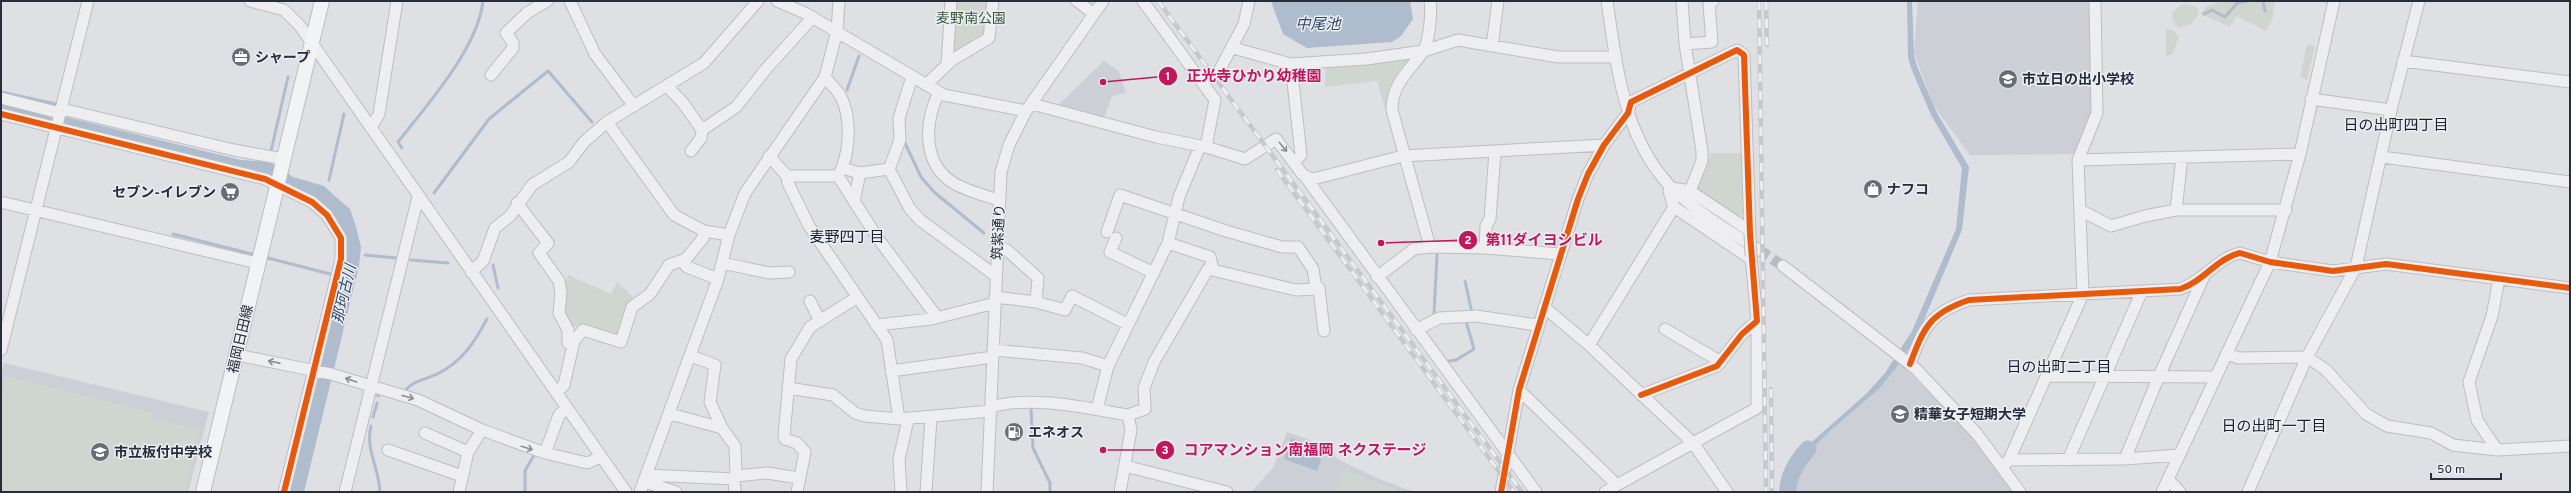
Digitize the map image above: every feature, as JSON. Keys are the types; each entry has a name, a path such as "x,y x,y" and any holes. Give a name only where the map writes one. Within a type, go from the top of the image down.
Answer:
{"main road":[{"path":"282,161 322,1"},
{"name":"福岡日田線","path":"203,492 237,355 257,263 282,161"}],"street":[{"path":"1,350 38,209 88,1"},
{"path":"250,1 284,10 300,26 418,197 626,492"},
{"path":"371,128 380,114 397,1"},
{"path":"491,75 512,48 513,43 506,33 527,13 547,1"},
{"path":"570,1 595,54 634,106"},
{"path":"471,272 483,261 495,228 510,216 517,203 532,185 569,162 584,142 606,122 704,63 758,1"},
{"path":"777,1 812,17 837,31 939,92 1029,107 1156,137 1203,146 1245,159 1276,139 1295,162 1377,277 1536,492"},
{"path":"644,483 691,356 718,278 729,235 745,193 769,156 825,77 837,31 839,1"},
{"path":"947,65 952,1"},
{"path":"926,85 947,65 989,38 993,1"},
{"path":"1077,1 1094,14"},
{"name":"筑紫通り","path":"987,492 996,246 1004,158 1029,107 1103,1"},
{"path":"1097,409 1108,366 1127,324 1168,243 1174,214 1203,146 1215,100 1142,1"},
{"path":"1219,71 1233,48 1244,24 1249,1"},
{"path":"1430,1 1432,9 1424,51 1409,67 1392,97 1392,110 1403,156 1430,247"},
{"path":"1492,46 1498,1"},
{"path":"1607,1 1616,57 1628,113 1646,153 1672,188 1754,255"},
{"path":"1682,1 1685,44 1702,161 1690,191"},
{"path":"1685,44 1712,42 1709,4 1712,1"},
{"path":"2006,463 2048,376 2083,294 2078,160 2097,113 2095,1"},
{"path":"2162,492 2270,262 2286,210 2300,154 2311,98 2334,1"},
{"path":"2248,492 2307,357 2356,267 2382,157 2391,110 2419,1"},
{"path":"691,151 700,138 702,130 736,107 766,69 812,17"},
{"path":"1233,48 1291,64 1366,59 1424,51 1458,40 1558,57 1616,57"},
{"path":"1501,492 1519,390 1560,254 1588,174 1604,146 1628,113 1631,102 1737,50 1744,55 1750,233 1754,255 1757,321 1757,408 1605,492"},
{"path":"2403,61 2570,82"},
{"path":"1291,64 1301,155 1295,162"},
{"path":"825,77 840,94 847,111 847,139 840,172 854,202 879,240 938,317"},
{"path":"912,77 899,118 900,140 889,169 910,209 920,220 996,276"},
{"path":"667,86 683,103 702,130"},
{"path":"939,92 928,130 928,148 946,178 956,184 999,200"},
{"path":"1,98 56,112 62,109 282,161"},
{"path":"2311,98 2391,110"},
{"path":"1,114 265,179 276,186 319,206 334,225 341,238 341,259 312,370 284,492"},
{"path":"606,122 674,215 704,231 729,235"},
{"path":"1303,175 1313,179 1321,178 1403,156 1604,146"},
{"path":"1485,248 1486,226 1490,219 1495,152"},
{"path":"2078,160 2300,154"},
{"path":"769,156 787,176 788,183 809,226 856,298 887,340 891,371 903,420 899,459 901,492"},
{"path":"2176,210 2182,157"},
{"path":"2382,157 2570,182"},
{"path":"787,176 840,172 860,174 889,169"},
{"path":"854,202 860,174"},
{"path":"1672,188 1690,191 1750,233"},
{"path":"1672,188 1669,191 1674,207 1754,255"},
{"path":"1154,273 1110,252 1120,195 1174,214 1282,247 1298,247 1313,269 1316,289"},
{"path":"345,492 418,197"},
{"path":"1,202 38,209 257,263"},
{"path":"517,203 548,243 538,253 559,281 561,293 559,312 568,330 568,343 573,345"},
{"path":"1589,345 1674,207"},
{"path":"2080,210 2111,226 2145,216 2176,210 2286,210"},
{"path":"556,392 564,385 573,345 583,330 620,342 632,307 650,294 669,265 682,261 697,246 704,231"},
{"path":"1168,243 1210,257 1213,270"},
{"path":"996,246 1007,250 1038,278 1036,302"},
{"path":"1377,277 1414,250 1430,247 1485,248 1560,254"},
{"path":"1910,364 1931,319 1958,303 1969,300 1995,297 2180,289 2204,276 2234,254 2240,253 2270,262 2333,271 2386,264 2570,288"},
{"path":"682,261 687,267 718,278"},
{"path":"722,263 769,273 789,272"},
{"path":"1783,266 1894,350 1910,364 2006,463 2020,492"},
{"path":"788,388 833,395 855,413 865,416 903,420 931,418 991,409 1002,404 1032,402 1097,409 1128,415 1145,409 1144,388 1154,362 1208,269 1296,290 1319,288 1324,331"},
{"path":"2125,459 2158,376 2204,276"},
{"path":"2497,450 2476,420 2469,382 2492,316 2498,279"},
{"path":"2068,460 2103,376 2142,290"},
{"path":"876,326 938,317 995,300 1036,302 1065,310 1072,296 1127,324"},
{"path":"796,492 805,452 802,446 784,436 791,359 810,327 856,298"},
{"path":"810,301 820,321"},
{"path":"1544,307 1589,345 1640,395 1694,443 1727,492"},
{"path":"1416,330 1439,318 1476,316 1538,325"},
{"path":"1640,395 1717,366 1742,334 1757,321"},
{"path":"1665,329 1721,362"},
{"path":"2227,353 2238,358 2307,357 2326,370 2366,414 2387,426 2431,433 2453,446 2497,450 2570,446"},
{"path":"891,371 993,354 1075,357 1108,366"},
{"path":"237,355 331,374 370,387 418,400 482,430 545,453 587,463 601,457"},
{"path":"691,356 715,365 710,402 722,428 730,438 737,452 735,478 736,492"},
{"path":"2048,376 2216,377"},
{"path":"1519,390 1617,485"},
{"path":"545,453 559,415 567,408"},
{"path":"670,414 722,428"},
{"path":"1120,492 1131,430 1128,415"},
{"path":"926,492 931,418"},
{"path":"459,492 468,452 482,430"},
{"path":"425,433 468,452"},
{"path":"388,450 462,476"},
{"path":"2006,463 2125,459 2179,455"},
{"path":"1125,466 1186,487 1227,492"},
{"path":"644,483 735,478 767,473 799,478"},
{"path":"2168,479 2180,492"},
{"path":"644,483 676,492"}],"shaded area":[{"name":"市立日の出小学校","path":"1918,1 2090,1 2093,109 2077,154 1970,155 1934,106 1914,53"},
{"path":"1104,61 1119,71 1126,93 1112,96 1104,118 1058,105"},
{"name":"市立板付中学校","path":"4,363 209,412 188,492 1,492 1,374"},
{"name":"精華女子短期大学","path":"1900,363 1976,440 2013,492 1794,492 1795,478 1808,454 1830,431 1880,388"},
{"path":"1287,432 1332,448 1337,459 1379,479 1414,492 1251,492 1273,468"}],"green space":[{"name":"麦野南公園","path":"956,1 989,1 985,36 952,56"},
{"path":"2224,1 2274,1 2273,18 2266,31 2237,16 2230,27 2201,14 2207,6"},
{"path":"2185,4 2197,7 2199,14 2190,25 2179,28 2172,20 2173,14 2179,6"},
{"path":"2166,29 2173,30 2179,37 2173,53 2166,57"},
{"path":"2307,44 2315,46 2307,80 2300,77"},
{"path":"1414,55 1389,108 1385,109 1377,81 1325,87 1326,65"},
{"path":"1710,153 1742,153 1744,213 1736,219 1696,190"},
{"path":"568,275 611,294 617,282 633,297 620,336 616,338 567,324 560,301"},
{"name":"市立板付中学校","path":"5,376 153,413 152,418 201,430 185,492 1,492 1,394"},
{"path":"1344,470 1402,492 1336,492"}],"water":[{"name":"中尾池","path":"1271,1 1410,1 1413,19 1401,36 1392,42 1307,48 1283,34"},
{"path":"1907,1 1912,1 1914,56 1917,66 1937,113 1969,167 1962,230 1918,334 1900,363 1880,388 1830,431 1810,451 1806,447 1866,394 1885,373 1912,331 1956,229 1962,168 1931,115 1911,68 1908,57"},
{"name":"那珂古川","path":"1,101 241,160 269,162 293,177 324,186 350,209 361,247 359,266 304,492 289,492 341,232 288,189 1,113"},
{"path":"1291,438 1324,451 1317,471 1284,459"}],"waterway":[{"path":"402,148 398,142 436,94 462,57 472,38 479,19 483,1"},
{"path":"2204,14 2212,10 2225,17 2237,3 2247,1"},
{"path":"2263,1 2265,11"},
{"path":"847,90 859,56"},
{"path":"434,193 489,119 548,71 592,122"},
{"path":"271,151 288,77"},
{"path":"1,92 56,104 55,110"},
{"path":"329,180 344,114"},
{"path":"904,141 921,177 934,192 984,233"},
{"path":"173,234 256,255"},
{"path":"365,255 396,258"},
{"path":"1434,314 1437,255"},
{"name":"那珂古川","path":"264,257 334,275"},
{"path":"411,260 448,263"},
{"path":"493,265 498,288"},
{"path":"1465,281 1472,313"},
{"path":"405,391 415,382 437,374 454,364 472,344 487,319"},
{"path":"1443,362 1456,360 1474,349 1466,321"},
{"path":"378,396 379,393 382,394"},
{"path":"373,417 377,403"},
{"path":"1031,408 1033,448 1050,483 1050,492"},
{"path":"371,426 371,450 380,492"},
{"path":"1788,492 1791,475 1808,449"},
{"path":"525,492 525,471 534,455"}],"tunnel":[{"path":"1759,250 1783,266"}],"railway":[{"path":"1158,1 1522,492"},
{"path":"1759,1 1766,492"},
{"path":"1766,1 1767,45"},
{"path":"1277,170 1514,492"},
{"path":"1771,389 1772,492"}],"cycle path":[{"path":"1501,492 1519,390 1578,199 1588,174 1604,145 1628,113 1631,102 1737,50 1744,55 1750,234 1757,321 1742,334 1717,366 1641,395"},
{"path":"1,114 265,179 312,202 327,215 341,238 341,259 284,492"},
{"path":"1910,364 1920,340 1930,323 1945,310 1969,300 2180,289 2196,281 2224,260 2240,253 2270,262 2333,271 2386,264 2570,288"}],"place":[{"name":"シャープ","path":"241,57"},
{"name":"市立日の出小学校","path":"2008,79"},
{"name":"正光寺ひかり幼稚園","path":"1103,82"},
{"name":"ナフコ","path":"1873,189"},
{"name":"セブン-イレブン","path":"230,192"},
{"name":"第11ダイヨシビル","path":"1381,243"},
{"name":"精華女子短期大学","path":"1900,414"},
{"name":"エネオス","path":"1014,432"},
{"name":"コアマンション南福岡 ネクステージ","path":"1103,450"},
{"name":"市立板付中学校","path":"100,452"}],"district":[{"name":"日の出町四丁目","path":"2396,125"},
{"name":"麦野四丁目","path":"847,237"},
{"name":"日の出町二丁目","path":"2059,367"},
{"name":"日の出町一丁目","path":"2274,426"}]}
